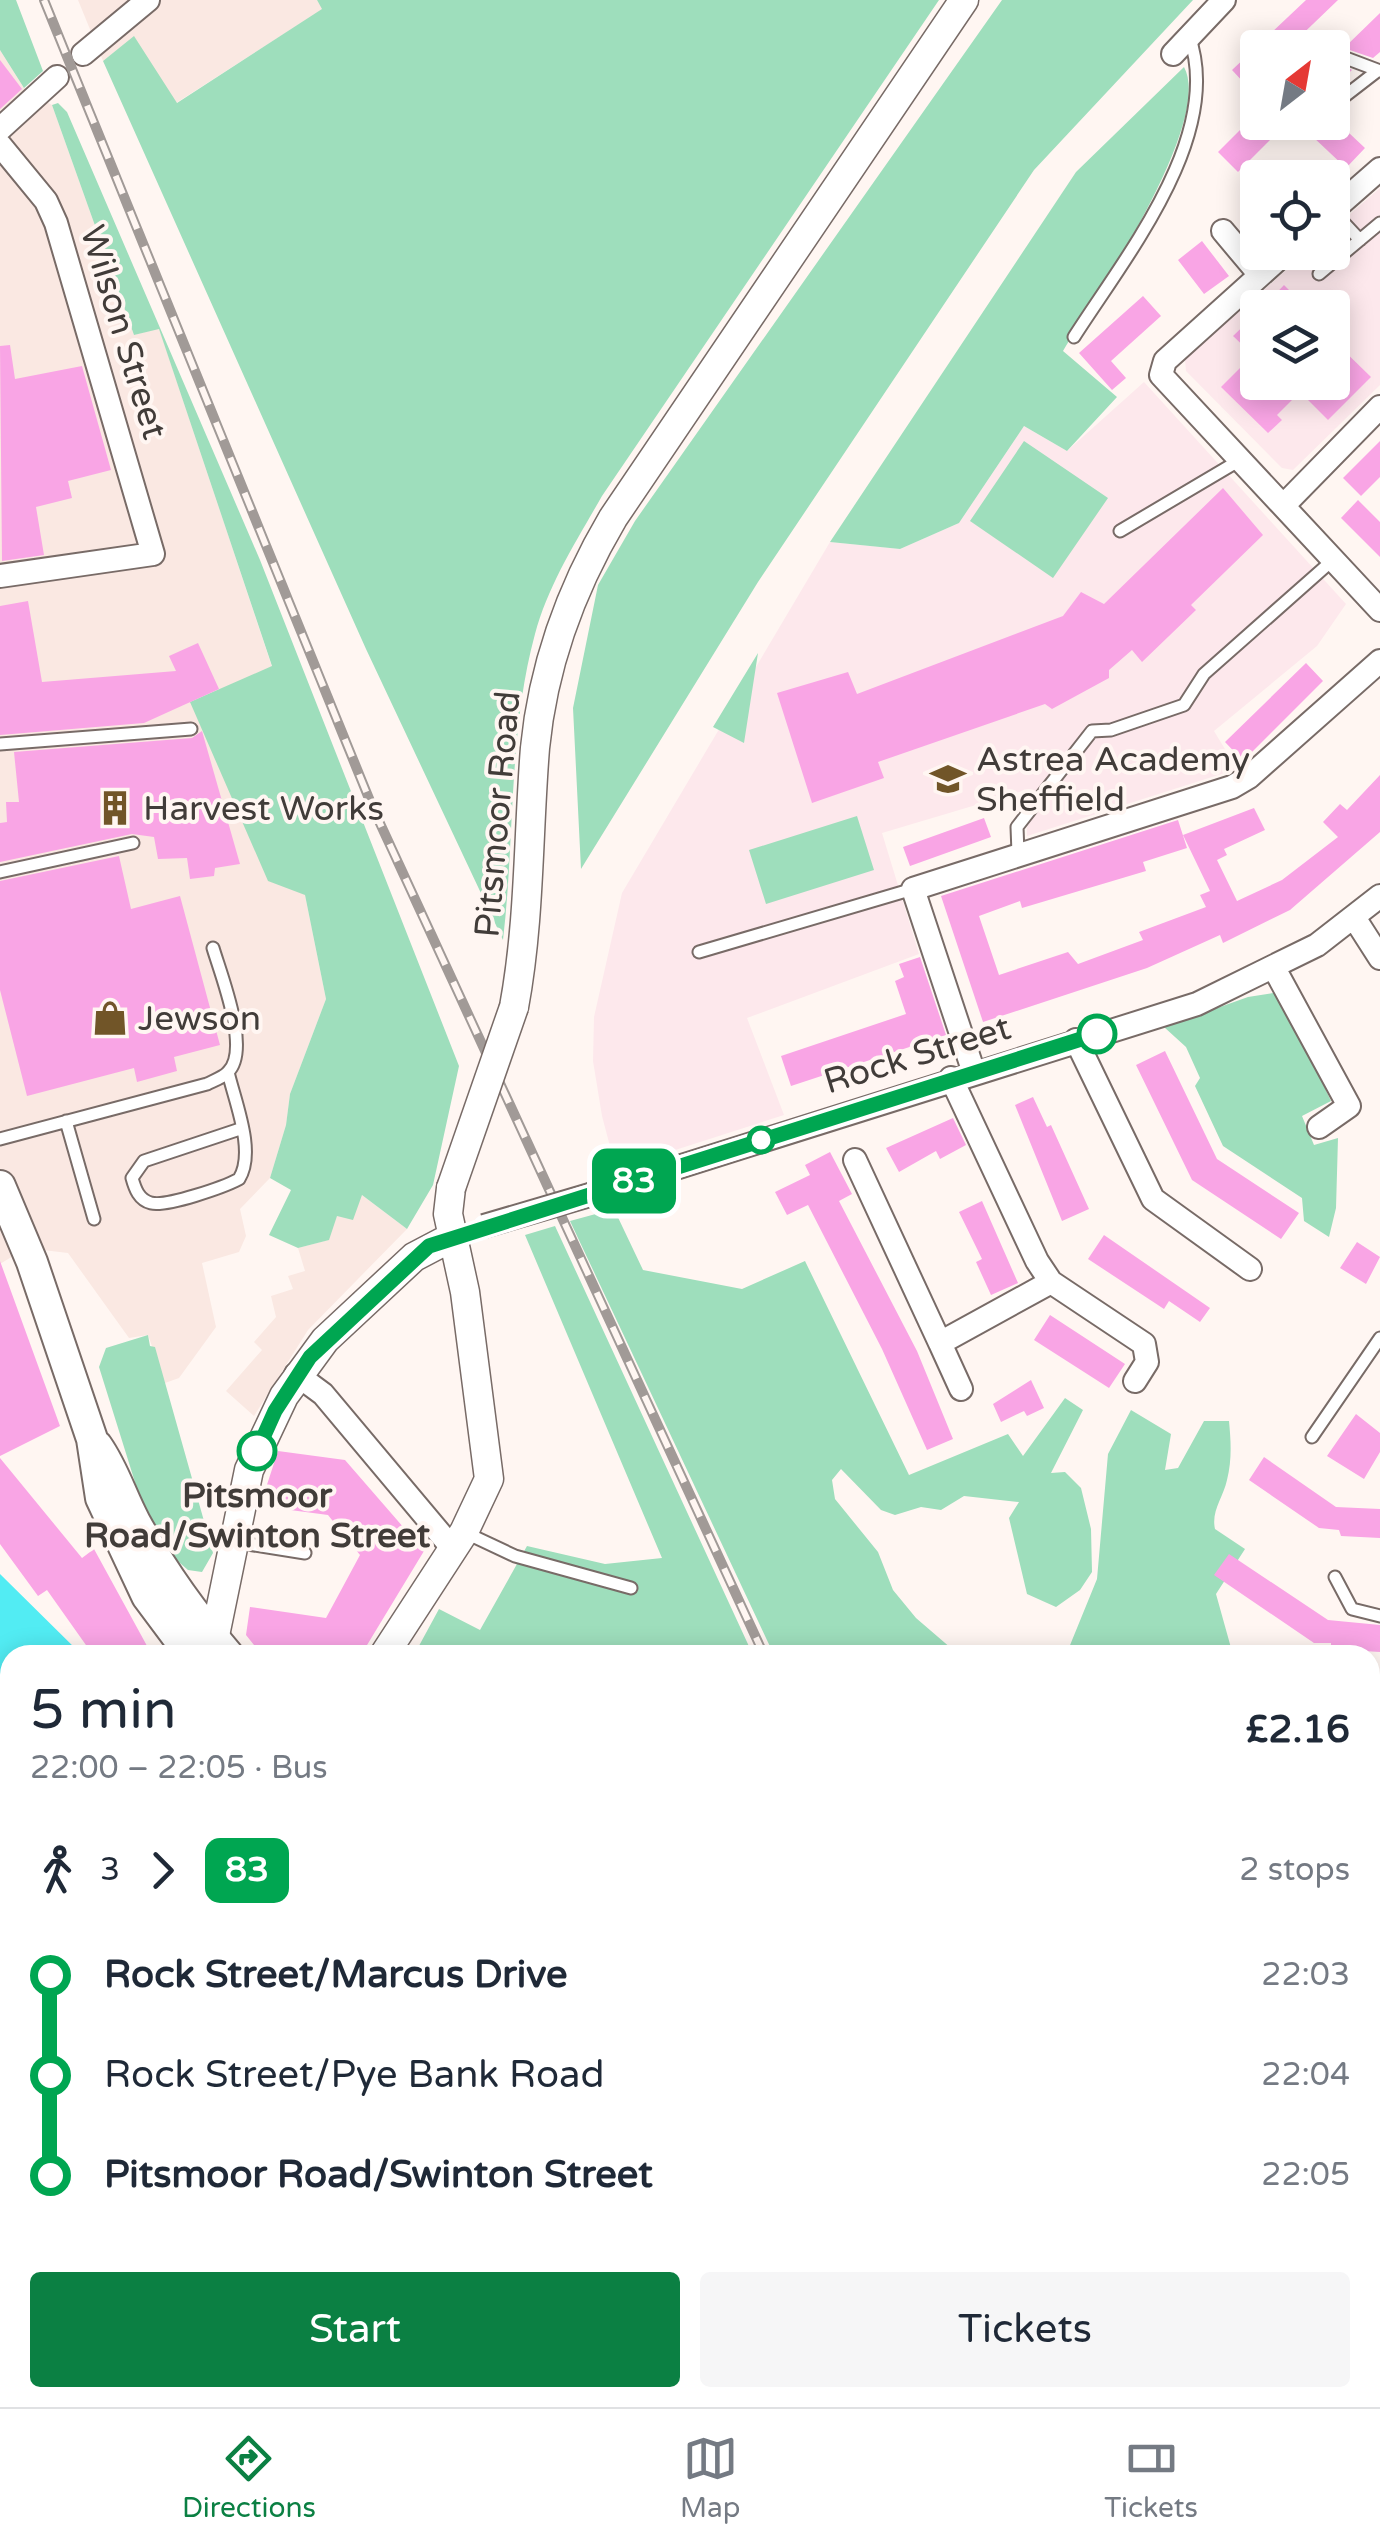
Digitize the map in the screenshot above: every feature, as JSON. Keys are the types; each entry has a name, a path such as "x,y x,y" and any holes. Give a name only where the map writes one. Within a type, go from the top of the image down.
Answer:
{"main road":[{"path":"0,1186 8,1230 92,1440 113,1468 133,1518 208,1645"}],"street":[{"path":"83,54 148,0"},
{"name":"Pitsmoor Road","path":"390,1645 458,1540 486,1488 488,1469 448,1214 452,1188 514,1006 522,959 540,714 553,653 580,582 613,518 964,0"},
{"path":"1173,54 1224,0"},
{"path":"0,129 57,77"},
{"name":"Wilson Street","path":"0,146 46,201 56,223 152,554 0,576"},
{"path":"1350,196 1380,169"},
{"path":"1222,231 1260,275"},
{"path":"1266,270 1161,368 1161,375 1380,610"},
{"path":"1284,505 1380,407"},
{"path":"1135,1380 1147,1362 1144,1344 1051,1282 1036,1261 962,1076 913,889 1232,787 1249,777 1380,661"},
{"name":"Rock Street","path":"454,1236 1197,1004 1274,968 1355,919 1380,896"},
{"path":"1355,919 1380,958"},
{"path":"1274,968 1349,1106 1319,1127"},
{"path":"1076,1040 1153,1199 1250,1269"},
{"path":"854,1160 961,1388"},
{"path":"212,1645 250,1470 296,1374 324,1340 414,1257 454,1236"},
{"path":"940,1343 1051,1282"},
{"path":"296,1374 323,1394 458,1540"}],"lane":[{"path":"1074,337 1175,173 1199,83 1199,62 1190,36"},
{"path":"1350,60 1378,72"},
{"path":"1350,93 1378,72"},
{"path":"1319,274 1380,222"},
{"path":"1350,229 1360,240"},
{"path":"1120,532 1240,460"},
{"path":"1018,853 1017,827 1092,731 1111,730 1184,705 1204,674 1334,560"},
{"path":"0,744 191,729"},
{"path":"0,872 133,843"},
{"path":"700,952 913,889"},
{"path":"0,1139 207,1084 228,1072 236,1058 238,1036 213,948"},
{"path":"228,1072 240,1128 247,1161 239,1179 159,1204 142,1199 135,1190 132,1178 144,1161 240,1128"},
{"path":"66,1121 94,1219"},
{"path":"1312,1437 1380,1338"},
{"path":"458,1540 631,1588"},
{"path":"234,1542 305,1553"},
{"path":"1335,1577 1352,1610 1380,1616"}],"shaded area":[{"path":"78,0 317,0 323,9 176,103 134,37 103,61"},
{"path":"0,50 24,88 52,105 134,335 159,328 272,667 191,702 305,895 326,999 290,1094 286,1125 270,1178 240,1209 246,1236 239,1252 202,1263 216,1327 179,1378 165,1383 148,1335 129,1338 68,1253 26,1248 0,1264"},
{"path":"1380,188 1380,385 1293,470 1282,468 1186,371 1185,359 1240,311 1240,400 1350,400 1350,290 1264,290 1287,270 1350,270 1350,214"},
{"name":"Astrea Academy Sheffield","path":"1144,382 1346,604 1317,646 1214,731 1237,769 1027,836 1026,790 882,833 919,954 747,1018 784,1115 616,1169 593,1061 594,1017 622,893 830,542 900,549 959,523 1024,426 1067,451"},
{"path":"362,1195 407,1229 308,1330 254,1416 226,1391 262,1350 254,1342 276,1317 271,1296 293,1289 288,1276 305,1271 298,1248 328,1240 337,1215"}],"green space":[{"path":"0,0 16,0 43,71 24,88 0,50"},
{"path":"317,0 939,0 602,496 555,580 535,634 520,709 503,940 366,649 103,61 134,36 177,103 322,9"},
{"path":"1002,0 1193,0 1034,170 758,582 581,869 573,708 598,585 635,521"},
{"path":"1184,67 1189,93 1167,167 1123,253 1063,351 1117,397 1067,451 1024,426 959,523 900,549 830,542 1076,172"},
{"path":"58,103 67,112 260,560 459,1066 433,1185 407,1229 362,1195 353,1220 337,1216 329,1240 298,1248 269,1235 291,1190 270,1178 286,1125 290,1094 326,999 305,895 268,881 190,702 272,666 159,329 134,335 52,105"},
{"path":"1024,441 1108,498 1053,578 970,521"},
{"path":"758,653 744,743 713,727"},
{"path":"857,816 874,870 766,904 749,850"},
{"path":"1279,992 1331,1101 1302,1116 1314,1145 1338,1138 1336,1208 1329,1237 1304,1221 1302,1198 1223,1146 1195,1086 1200,1078 1186,1047 1164,1027 1248,997"},
{"path":"614,1209 643,1270 742,1289 805,1261 909,1475 1008,1434 1023,1456 1065,1398 1083,1410 1051,1473 1065,1472 1081,1488 1091,1529 1092,1572 1080,1590 1056,1607 1027,1594 1009,1518 1019,1502 964,1496 941,1510 921,1507 895,1515 881,1510 841,1469 832,1480 835,1499 878,1552 893,1590 916,1618 947,1645 769,1645 570,1221"},
{"path":"555,1226 748,1645 419,1645 439,1609 480,1630 527,1546 605,1564 662,1558 525,1235"},
{"path":"148,1335 150,1346 155,1347 213,1553 202,1572 188,1570 173,1557 139,1495 99,1367 106,1348"},
{"path":"1131,1410 1171,1434 1165,1470 1178,1468 1204,1421 1229,1421 1230,1465 1214,1522 1215,1529 1245,1549 1216,1594 1230,1645 1070,1645 1097,1579 1108,1454"}],"water":[{"path":"0,1574 72,1645 0,1645"}],"building":[{"path":"1306,0 1338,0 1307,30 1274,30"},
{"path":"1380,13 1380,52 1373,58 1350,50 1350,42"},
{"path":"0,60 22,89 0,109"},
{"path":"1240,62 1240,79 1232,70"},
{"path":"1240,130 1240,140 1270,140 1250,160 1240,160 1238,172 1218,152"},
{"path":"1350,134 1365,148 1350,164 1350,160 1338,160 1316,140 1350,140"},
{"path":"1202,241 1229,276 1204,294 1178,260"},
{"path":"1143,296 1161,316 1111,361 1126,378 1112,390 1079,353"},
{"path":"10,345 15,379 82,366 111,470 68,481 72,498 36,507 44,555 2,561 0,346"},
{"path":"1350,357 1371,377 1350,398"},
{"path":"1240,368 1240,400 1292,400 1277,415 1282,420 1268,433 1221,387"},
{"path":"1308,400 1348,400 1328,420"},
{"path":"1380,441 1380,477 1361,496 1343,478"},
{"path":"1223,488 1263,535 1191,605 1196,610 1142,662 1132,650 1109,670 1109,678 1052,709 1045,704 878,762 884,778 812,803 777,693 848,672 857,694 1063,616 1081,592 1104,604"},
{"path":"1358,500 1380,522 1380,557 1341,518"},
{"path":"28,601 42,682 176,671 169,656 198,643 219,689 144,723 0,735 0,606"},
{"path":"1306,663 1323,681 1243,761 1225,742"},
{"name":"Harvest Works","path":"202,731 240,864 215,868 214,876 190,879 187,858 158,859 154,837 132,834 0,862 0,823 7,822 6,802 19,802 14,752 192,738"},
{"path":"1380,775 1380,832 1290,910 1223,943 1220,935 1147,968 983,1022 941,896 1178,820 1187,848 1143,862 1146,871 1022,908 1020,901 979,916 999,975 1068,952 1078,964 1143,940 1139,932 1206,907 1200,895 1210,891 1183,835 1254,808 1265,830 1224,849 1227,855 1217,860 1237,901 1282,880 1338,837 1323,822 1340,804 1347,810"},
{"path":"984,818 991,837 910,866 903,847"},
{"name":"Jewson","path":"119,856 131,909 180,896 220,1045 174,1057 177,1071 137,1082 134,1068 27,1096 0,990 0,881"},
{"path":"920,957 946,1035 791,1086 781,1056 906,1014 895,981 904,977 899,964"},
{"path":"1165,1051 1217,1159 1299,1213 1281,1239 1192,1180 1136,1065"},
{"path":"1033,1097 1047,1127 1051,1125 1089,1209 1062,1221 1015,1105"},
{"path":"953,1118 966,1145 940,1159 936,1151 899,1172 886,1148"},
{"path":"830,1152 852,1194 839,1201 917,1351 953,1439 927,1450 882,1349 808,1205 787,1215 775,1192 810,1175 805,1165"},
{"path":"982,1201 1018,1283 991,1295 976,1262 982,1259 959,1212"},
{"path":"1104,1235 1210,1308 1200,1322 1169,1301 1164,1309 1088,1259"},
{"path":"1357,1242 1380,1257 1366,1284 1340,1268"},
{"path":"0,1261 60,1426 0,1456"},
{"path":"1050,1315 1125,1364 1109,1388 1034,1340"},
{"path":"1031,1380 1044,1408 1027,1416 1024,1411 1001,1422 993,1404"},
{"path":"1356,1414 1380,1433 1380,1452 1364,1479 1327,1456"},
{"path":"278,1451 345,1460 424,1551 367,1645 254,1645 246,1635 250,1607 326,1618 360,1555 328,1515 260,1506"},
{"path":"1264,1457 1336,1507 1380,1509 1380,1538 1341,1536 1339,1530 1319,1528 1249,1480"},
{"path":"0,1458 82,1558 94,1549 147,1645 86,1645 47,1590 38,1596 0,1544"},
{"path":"1229,1554 1328,1620 1380,1625 1380,1645 1314,1643 1214,1575"}],"railway":[{"path":"44,0 372,806 759,1645"}],"bus line":[{"name":"83","path":"257,1451 296,1374 324,1340 429,1246 1097,1034"}],"place":[{"name":"Astrea Academy Sheffield","path":"948,779"},
{"name":"Harvest Works","path":"115,808"},
{"name":"Jewson","path":"110,1018"},
{"name":"Pitsmoor Road/Swinton Street","path":"257,1451"}]}
